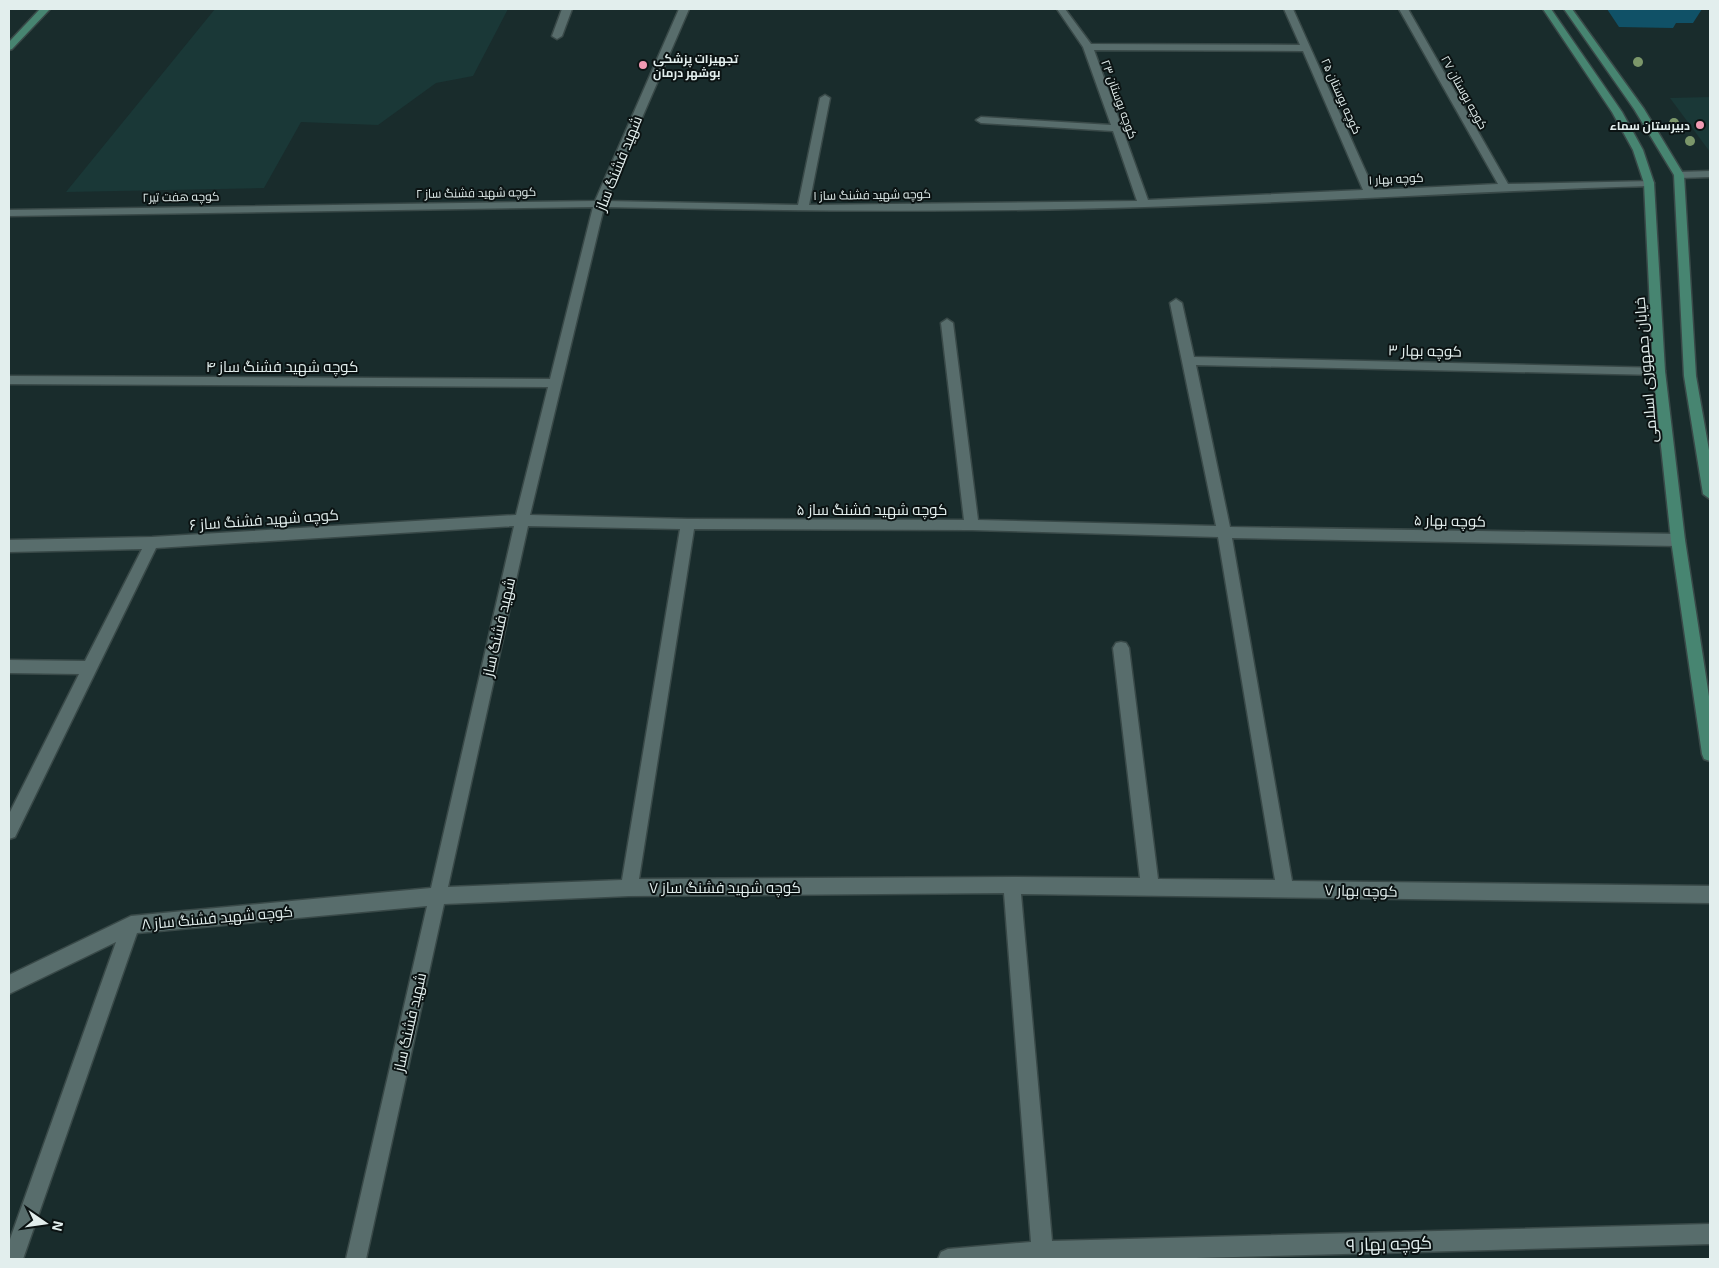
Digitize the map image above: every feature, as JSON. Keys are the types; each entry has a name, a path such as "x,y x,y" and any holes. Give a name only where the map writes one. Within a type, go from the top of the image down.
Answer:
{"street":[{"path":"9,47 46,9"},
{"path":"557,36 567,9"},
{"name":"شهید فشنگ ساز","path":"356,1259 522,520 599,204 684,9"},
{"name":"کوچه بوستان ۲۳","path":"1060,9 1088,47 1144,204"},
{"name":"کوچه بوستان ۲۵","path":"1289,9 1370,193"},
{"name":"کوچه بوستان ۲۷","path":"1404,9 1505,187"},
{"name":"خیابان جمهوری اسلامی","path":"1548,9 1617,112 1638,150 1650,183 1659,371 1678,540 1710,754"},
{"path":"1568,9 1639,110 1679,175 1690,376 1710,494"},
{"path":"1088,47 1307,48"},
{"path":"804,208 825,98"},
{"path":"981,120 1118,128"},
{"path":"1679,175 1710,174"},
{"name":"کوچه بهار ۱","path":"1144,204 1505,187 1650,183"},
{"name":"کوچه شهید فشنگ ساز ۲","path":"353,206 599,204"},
{"name":"کوچه شهید فشنگ ساز ۱","path":"599,204 804,208 1144,204"},
{"name":"کوچه هفت تیر۲","path":"9,213 353,206"},
{"path":"1176,303 1190,361 1222,532 1285,889"},
{"path":"947,323 972,525"},
{"name":"کوچه بهار ۳","path":"1190,361 1659,371"},
{"name":"کوچه شهید فشنگ ساز ۴","path":"9,380 554,383"},
{"name":"کوچه شهید فشنگ ساز ۵","path":"522,520 688,524 972,525 1222,532"},
{"name":"کوچه شهید فشنگ ساز ۶","path":"9,546 152,543 522,520"},
{"path":"629,888 688,524"},
{"name":"کوچه بهار ۵","path":"1222,532 1678,540"},
{"path":"9,831 88,668 152,543"},
{"path":"1120,648 1150,887"},
{"path":"9,666 88,668"},
{"path":"1012,885 1043,1256"},
{"name":"کوچه شهید فشنگ ساز ۷","path":"438,896 629,888 1012,885"},
{"name":"کوچه بهار ۷","path":"1012,885 1710,895"},
{"name":"کوچه شهید فشنگ ساز ۸","path":"9,985 131,925 438,896"},
{"path":"13,1259 131,925"},
{"name":"کوچه بهار ۹","path":"948,1259 1710,1234"}],"shaded area":[{"path":"215,9 508,9 473,76 436,83 378,125 301,122 264,188 66,192"},
{"name":"دبیرستان سماء","path":"1710,97 1710,152 1670,98"}],"place":[{"name":"تجهیزات پزشکی بوشهر درمان","path":"643,65"},
{"name":"دبیرستان سماء","path":"1700,125"}]}
